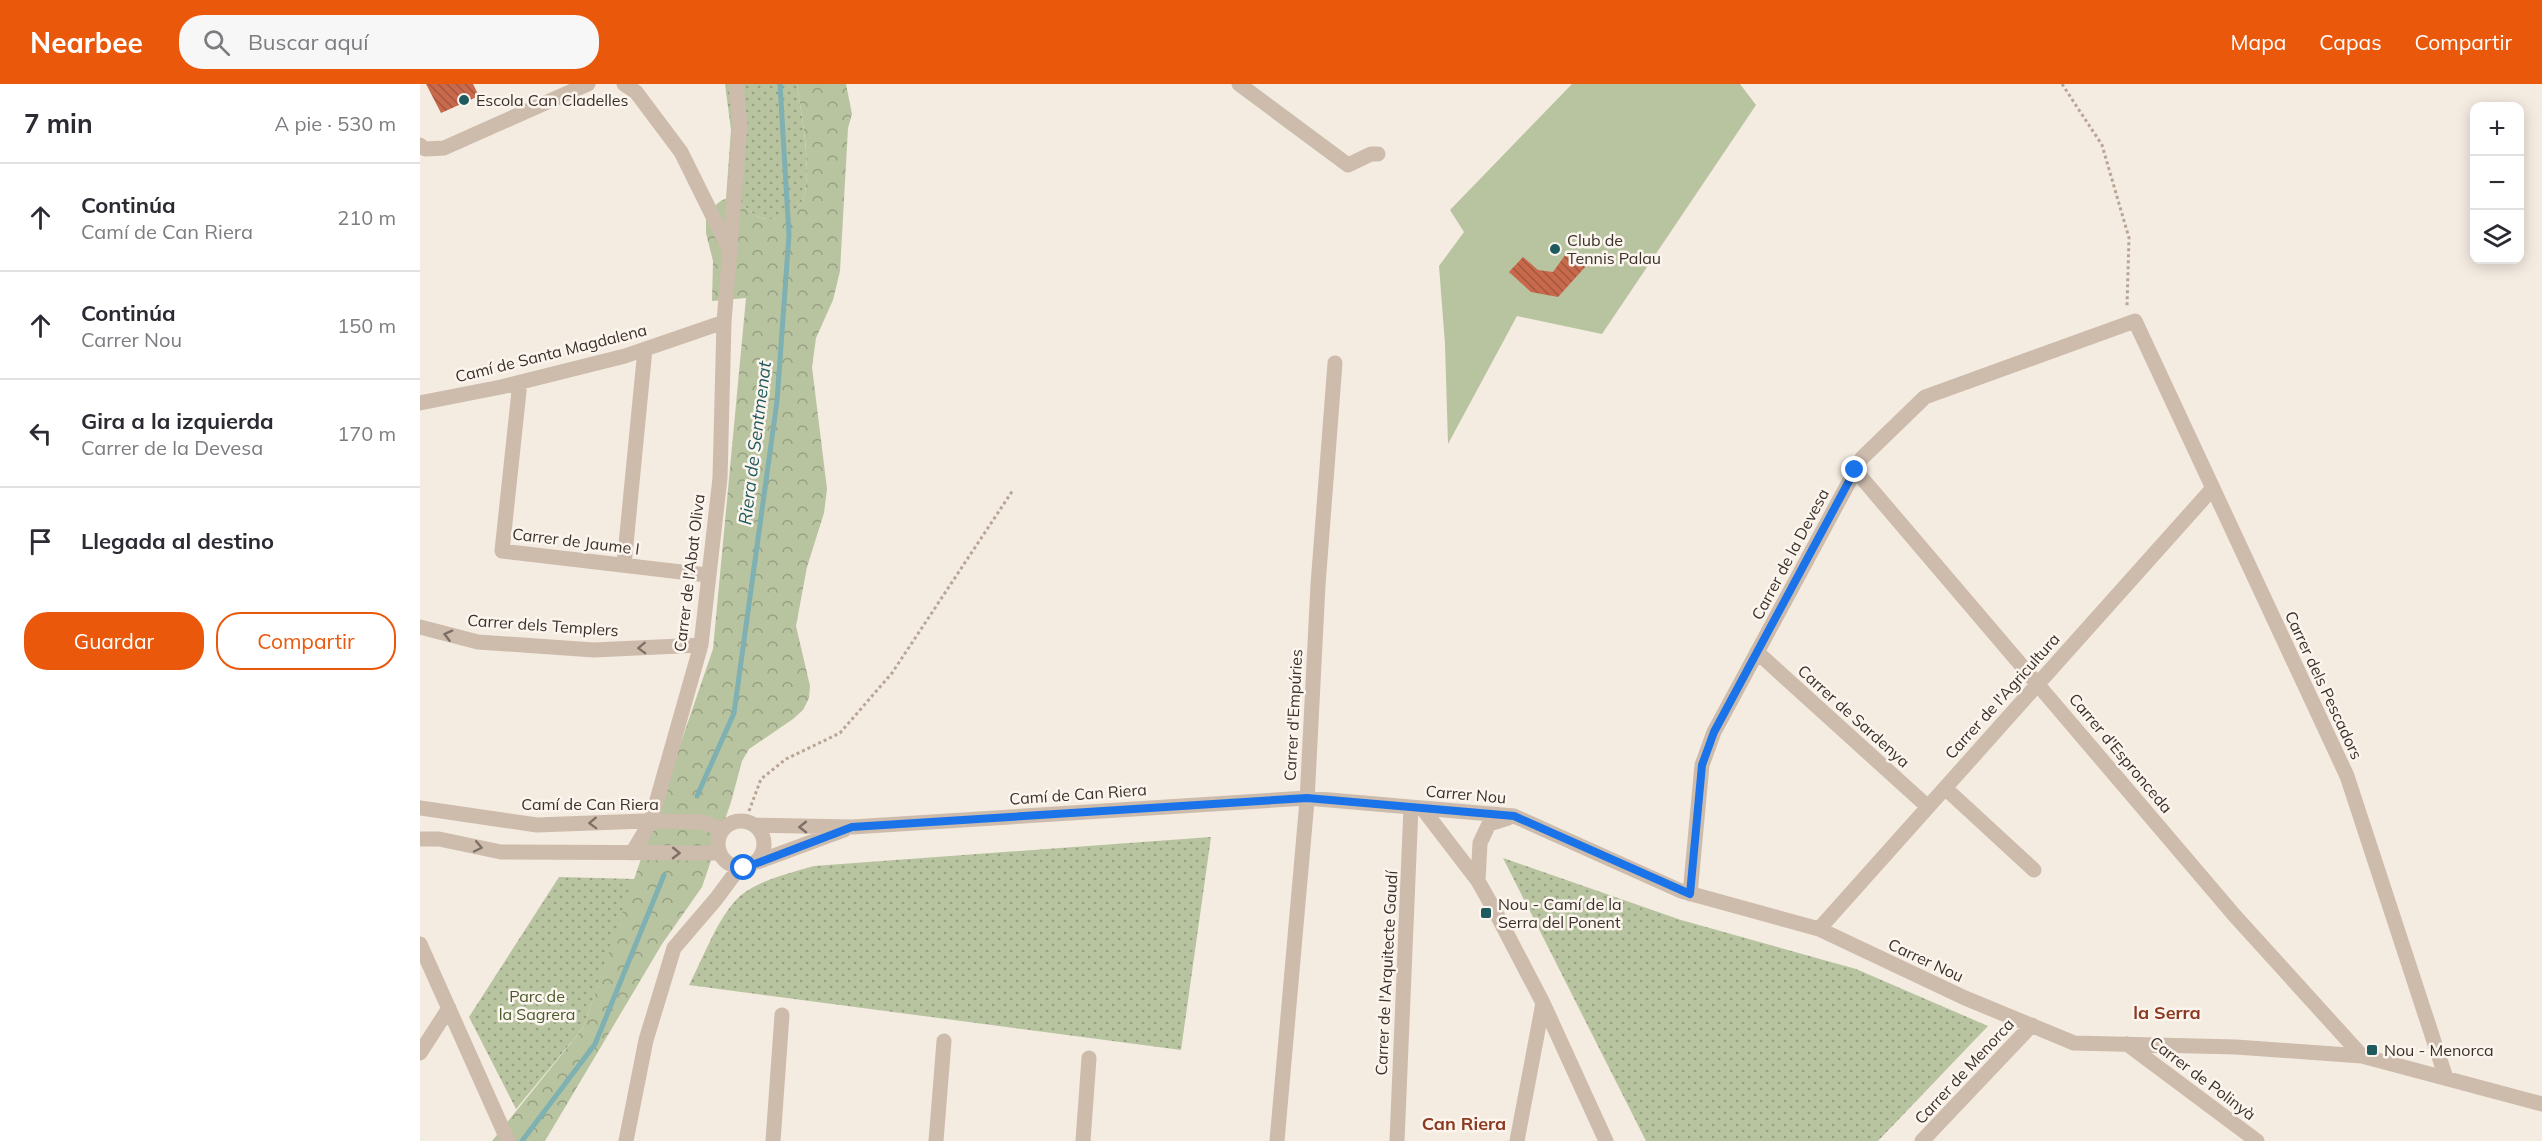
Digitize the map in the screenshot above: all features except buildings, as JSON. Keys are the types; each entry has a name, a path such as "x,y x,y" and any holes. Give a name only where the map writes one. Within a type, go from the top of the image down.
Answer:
{"street":[{"path":"420,146 425,149 444,148 588,84"},
{"path":"624,84 636,92 681,152 730,250"},
{"name":"Carrer de l'Abat Oliva","path":"632,853 651,821 701,645 707,575 720,478 724,322 740,125 736,84"},
{"path":"1239,84 1348,165 1371,154 1378,154"},
{"name":"Camí de Santa Magdalena","path":"420,403 520,382 645,349 724,322"},
{"name":"Carrer de la Devesa","path":"1690,894 1702,765 1714,732 1862,458 1925,397 2132,322"},
{"name":"Carrer dels Pescadors","path":"2132,322 2347,776 2446,1078"},
{"path":"624,565 645,349"},
{"name":"Carrer d'Empúries","path":"1276,1141 1307,798 1317,597 1335,363"},
{"name":"Carrer de Jaume I","path":"520,382 502,551 707,575"},
{"name":"Carrer d'Espronceda","path":"1855,470 2228,907 2362,1056"},
{"name":"Carrer de l'Agricultura","path":"1819,929 2212,488"},
{"name":"Carrer dels Templers","path":"420,627 478,642 583,649 701,645"},
{"name":"Carrer de Sardenya","path":"1757,652 1928,807"},
{"path":"1945,788 2034,870"},
{"name":"Carrer Nou","path":"1307,798 1514,816 1690,894 1819,929 1965,998 2074,1043 2236,1047 2362,1056 2542,1104"},
{"name":"Camí de Can Riera","path":"750,823 852,827 1307,798"},
{"path":"1417,807 1478,880 1543,1003 1606,1141"},
{"name":"Carrer de l'Arquitecte Gaudí","path":"1397,1141 1417,807"},
{"name":"Camí de Can Riera","path":"420,808 537,825 651,821 703,822 723,830"},
{"path":"1478,880 1480,843 1489,825 1514,816"},
{"path":"750,823 763,836 764,850 757,862 749,867 739,868 728,863 720,854 718,841 729,824 750,823"},
{"name":"Camí de Can Riera","path":"757,862 852,827"},
{"path":"420,839 439,838 501,852 720,854"},
{"path":"626,1141 646,1040 674,948 739,868"},
{"path":"420,944 506,1138"},
{"path":"1517,1141 1543,1003"},
{"path":"420,1053 449,1008"},
{"path":"773,1141 782,1015"},
{"name":"Carrer de Menorca","path":"1922,1141 2032,1025"},
{"path":"936,1141 944,1041"},
{"name":"Carrer de Polinyà","path":"2127,1044 2257,1141"},
{"path":"1083,1141 1089,1058"}],"path":[{"path":"2062,84 2102,145 2129,238 2127,308 2132,322"},
{"path":"750,823 760,779 786,759 840,734 892,673 1012,490"}],"green space":[{"path":"725,84 797,84 807,158 806,187 801,204 785,216 774,219 762,218 756,216 738,201 726,199 731,130"},
{"path":"797,84 846,84 852,114 848,128 840,271 833,300 816,338 812,367 827,489 824,513 807,567 796,626 810,686 809,698 803,710 793,719 749,749 742,761 731,802 702,887 662,944 545,1141 492,1141 583,1028 713,649 746,298 712,301 713,261 706,233 706,217 716,205 727,198 739,201 757,216 769,219 789,214 801,204 806,187 807,158"},
{"name":"Club de Tennis Palau","path":"1572,84 1740,84 1756,105 1602,334 1517,316 1448,444 1445,344 1439,266 1464,232 1450,210"},
{"path":"1211,837 1181,1050 689,985 718,926 732,904 748,890 795,871 814,866"},
{"path":"1503,858 1681,920 1856,969 1988,1026 1878,1141 1646,1141"},
{"name":"Parc de la Sagrera","path":"559,877 635,879 583,1028 516,1109 469,1017"}],"waterway":[{"name":"Riera de Sentmenat","path":"697,796 734,713 777,401 789,235 780,84"},
{"name":"Riera de Sentmenat","path":"522,1141 595,1044 664,875"}],"place":[{"name":"Escola Can Cladelles","path":"464,100"},
{"name":"Club de Tennis Palau","path":"1555,249"},
{"name":"Nou - Camí de la Serra del Ponent","path":"1486,913"},
{"name":"Nou - Menorca","path":"2372,1050"}],"district":[{"name":"la Serra","path":"2167,1013"},
{"name":"Can Riera","path":"1464,1124"}],"route":[{"path":"744,868 852,827 1307,798 1514,816 1690,894 1702,765 1714,732 1855,470"}]}
